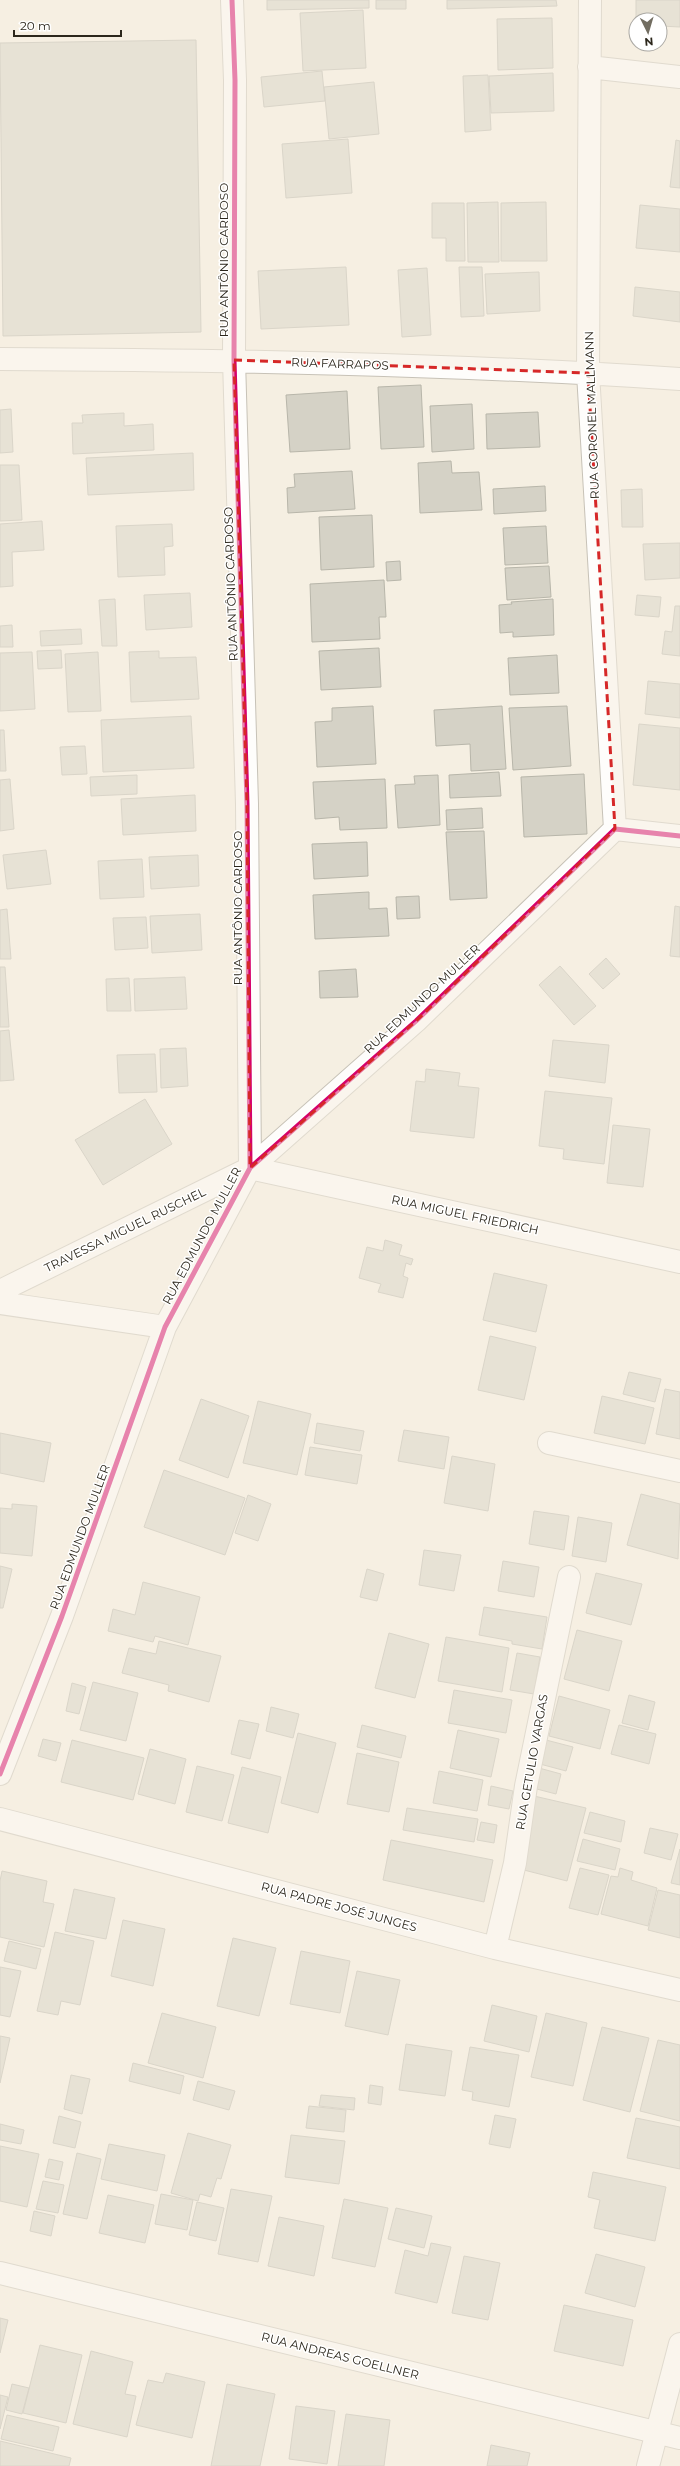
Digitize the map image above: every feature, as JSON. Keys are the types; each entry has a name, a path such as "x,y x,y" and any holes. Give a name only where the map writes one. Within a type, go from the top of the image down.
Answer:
{"street":[{"name":"RUA ANTÔNIO CARDOSO","path":"232,0 235,80 234,360 247,804 250,1168"},
{"name":"RUA CORONEL MALLMANN","path":"590,0 588,373 615,829"},
{"path":"590,67 680,77"},
{"name":"RUA FARRAPOS","path":"0,359 234,360 588,373 680,379"},
{"path":"615,829 680,836"},
{"name":"RUA EDMUNDO MULLER","path":"0,1774 62,1616 165,1327 250,1168 416,1021 615,829"},
{"name":"RUA MIGUEL FRIEDRICH","path":"250,1168 680,1262"},
{"name":"TRAVESSA MIGUEL RUSCHEL","path":"0,1292 250,1168"},
{"path":"0,1303 165,1327"},
{"path":"549,1443 680,1471"},
{"name":"RUA GETULIO VARGAS","path":"494,1948 515,1863 526,1786 569,1577"},
{"name":"RUA PADRE JOSÉ JUNGES","path":"0,1819 494,1948 680,1990"},
{"name":"RUA ANDREAS GOELLNER","path":"0,2273 680,2438"},
{"path":"648,2466 680,2344"}],"highlighted area":[{"path":"234,360 588,373 615,829 416,1021 250,1168 247,804"}],"building":[{"path":"267,0 369,0 369,8 267,10"},
{"path":"376,0 406,0 406,9 376,9"},
{"path":"447,0 556,0 557,6 447,9"},
{"path":"636,0 680,0 680,27 668,26 668,12 636,12"},
{"path":"363,10 366,68 303,71 300,13"},
{"path":"552,18 553,68 498,70 497,19"},
{"path":"196,40 201,332 3,336 0,43"},
{"path":"322,71 325,101 264,107 261,77"},
{"path":"553,73 554,111 491,113 489,76"},
{"path":"488,75 491,130 465,132 463,76"},
{"path":"374,82 379,134 329,139 324,87"},
{"path":"348,139 352,193 286,198 282,144"},
{"path":"676,140 680,141 680,188 670,187"},
{"path":"498,202 499,262 468,262 467,203"},
{"path":"546,202 547,261 501,261 501,203"},
{"path":"432,203 464,203 465,261 446,261 446,238 432,238"},
{"path":"640,205 680,209 680,252 636,248"},
{"path":"346,267 349,325 261,329 258,271"},
{"path":"459,267 482,267 484,316 461,317"},
{"path":"427,268 431,335 402,337 398,270"},
{"path":"539,272 540,311 487,314 485,274"},
{"path":"635,287 680,292 680,322 633,316"},
{"path":"421,385 424,447 381,449 378,387"},
{"path":"347,391 350,449 290,452 286,395"},
{"path":"472,404 474,449 432,452 430,406"},
{"path":"11,409 13,452 0,453 0,410"},
{"path":"538,412 540,447 487,449 486,414"},
{"path":"124,413 124,426 153,424 154,450 73,454 72,423 83,423 82,415"},
{"path":"193,453 194,490 88,495 86,458"},
{"path":"451,461 452,473 479,472 482,510 420,513 418,463"},
{"path":"0,465 19,465 22,520 0,521"},
{"path":"352,471 355,509 288,513 287,488 295,487 294,474"},
{"path":"545,486 546,511 494,514 493,489"},
{"path":"642,489 643,527 622,527 621,490"},
{"path":"372,515 374,567 321,570 319,517"},
{"path":"42,521 44,550 12,552 13,586 0,587 0,524"},
{"path":"172,524 173,546 164,547 165,575 118,577 116,526"},
{"path":"546,526 548,563 505,565 503,528"},
{"path":"680,543 680,578 645,580 643,544"},
{"path":"400,561 401,580 387,581 386,562"},
{"path":"549,566 551,597 507,600 505,568"},
{"path":"384,580 386,617 379,617 380,639 312,642 310,584"},
{"path":"190,593 192,627 146,630 144,595"},
{"path":"637,595 661,597 659,617 635,615"},
{"path":"115,599 117,646 102,646 99,600"},
{"path":"553,599 554,635 513,637 513,632 500,633 499,605 512,604 511,602"},
{"path":"675,606 680,606 680,656 662,654 665,631 672,632"},
{"path":"12,625 13,647 0,647 0,626"},
{"path":"81,629 82,644 41,646 40,631"},
{"path":"379,648 381,687 321,690 319,651"},
{"path":"61,650 62,668 38,669 37,651"},
{"path":"159,651 159,658 196,657 199,699 131,702 129,652"},
{"path":"32,652 35,709 0,711 0,653"},
{"path":"98,652 101,711 68,712 65,654"},
{"path":"557,655 559,693 510,695 508,658"},
{"path":"648,681 680,684 680,718 645,714"},
{"path":"373,706 376,764 317,767 315,722 332,721 332,708"},
{"path":"502,706 506,769 471,771 470,744 436,746 434,710"},
{"path":"567,706 571,766 513,770 509,708"},
{"path":"191,716 194,768 103,772 101,720"},
{"path":"639,724 680,728 680,790 633,785"},
{"path":"0,730 4,730 6,771 0,771"},
{"path":"85,746 87,774 62,775 60,747"},
{"path":"499,772 501,796 450,798 449,775"},
{"path":"584,774 587,834 524,837 521,777"},
{"path":"137,775 137,794 91,796 90,777"},
{"path":"438,775 440,825 398,828 395,785 415,784 414,776"},
{"path":"10,779 14,829 0,831 0,780"},
{"path":"385,779 387,828 340,830 339,817 315,819 313,782"},
{"path":"195,795 196,831 123,835 121,799"},
{"path":"482,808 483,828 447,830 446,810"},
{"path":"484,831 487,898 450,900 446,832"},
{"path":"367,842 368,876 314,879 312,844"},
{"path":"46,850 51,884 7,889 3,855"},
{"path":"198,855 199,886 151,889 149,857"},
{"path":"142,859 144,897 100,899 98,861"},
{"path":"369,892 369,909 387,908 389,936 315,939 313,895"},
{"path":"419,896 420,918 397,919 396,897"},
{"path":"675,906 680,907 680,957 670,956"},
{"path":"7,909 11,959 0,959 0,910"},
{"path":"200,914 202,950 152,953 150,916"},
{"path":"146,917 148,948 115,950 113,918"},
{"path":"606,958 620,974 603,989 589,974"},
{"path":"560,966 596,1006 574,1025 539,985"},
{"path":"0,967 5,967 9,1027 0,1027"},
{"path":"356,969 358,997 320,998 319,971"},
{"path":"185,977 187,1009 135,1011 134,979"},
{"path":"129,978 131,1011 107,1011 106,979"},
{"path":"9,1030 14,1080 0,1081 0,1031"},
{"path":"553,1040 609,1045 605,1083 549,1076"},
{"path":"186,1048 188,1086 161,1088 160,1049"},
{"path":"155,1054 157,1092 119,1093 117,1055"},
{"path":"426,1069 460,1073 458,1086 479,1088 474,1138 410,1131 416,1081 425,1082"},
{"path":"545,1091 612,1098 604,1164 563,1159 564,1149 539,1146"},
{"path":"145,1099 172,1144 103,1185 75,1140"},
{"path":"613,1125 650,1129 643,1187 607,1183"},
{"path":"385,1240 402,1245 399,1255 413,1259 411,1265 406,1263 403,1276 408,1278 403,1298 378,1292 381,1284 359,1278 367,1247 383,1251"},
{"path":"494,1273 547,1285 536,1332 483,1320"},
{"path":"490,1336 536,1347 524,1400 478,1390"},
{"path":"629,1372 661,1379 655,1402 623,1394"},
{"path":"665,1389 680,1392 680,1439 656,1434"},
{"path":"602,1396 654,1408 645,1444 594,1433"},
{"path":"201,1399 249,1416 228,1478 179,1460"},
{"path":"258,1401 311,1414 297,1475 243,1463"},
{"path":"317,1423 364,1431 360,1451 314,1443"},
{"path":"404,1430 449,1437 444,1469 398,1461"},
{"path":"0,1433 51,1443 44,1482 0,1473"},
{"path":"310,1447 362,1455 357,1484 305,1475"},
{"path":"452,1456 495,1464 488,1511 444,1503"},
{"path":"164,1470 245,1498 225,1555 144,1527"},
{"path":"641,1494 680,1504 678,1559 627,1545"},
{"path":"248,1495 271,1504 258,1541 235,1533"},
{"path":"12,1504 37,1506 32,1556 0,1553 0,1508 12,1509"},
{"path":"534,1511 569,1516 564,1550 529,1544"},
{"path":"578,1517 612,1523 606,1562 572,1556"},
{"path":"424,1550 461,1555 454,1591 419,1585"},
{"path":"503,1561 539,1567 534,1597 498,1591"},
{"path":"0,1566 12,1569 3,1608 0,1608"},
{"path":"367,1569 384,1574 377,1601 360,1597"},
{"path":"596,1573 642,1584 631,1625 586,1613"},
{"path":"143,1582 200,1597 188,1645 155,1636 153,1642 108,1631 113,1609 135,1615"},
{"path":"484,1607 547,1617 542,1649 512,1644 512,1641 479,1635"},
{"path":"577,1630 622,1641 609,1691 564,1679"},
{"path":"389,1633 429,1644 415,1698 375,1688"},
{"path":"446,1637 509,1648 502,1692 438,1681"},
{"path":"159,1641 221,1656 209,1702 168,1691 169,1685 122,1673 129,1648 156,1654"},
{"path":"517,1653 540,1657 534,1694 510,1690"},
{"path":"93,1682 138,1693 126,1741 80,1730"},
{"path":"72,1683 86,1687 79,1714 66,1711"},
{"path":"454,1690 512,1700 506,1733 448,1723"},
{"path":"629,1695 655,1702 648,1730 622,1723"},
{"path":"559,1696 610,1710 600,1749 549,1736"},
{"path":"271,1707 299,1714 293,1738 266,1731"},
{"path":"239,1720 259,1724 250,1759 231,1754"},
{"path":"362,1725 406,1736 401,1758 357,1747"},
{"path":"619,1725 656,1734 649,1764 611,1754"},
{"path":"458,1730 499,1739 491,1777 450,1768"},
{"path":"298,1733 336,1743 318,1813 281,1803"},
{"path":"43,1739 61,1743 56,1761 38,1756"},
{"path":"72,1740 144,1758 133,1800 61,1782"},
{"path":"546,1740 573,1747 566,1771 540,1764"},
{"path":"150,1749 186,1759 175,1804 138,1794"},
{"path":"357,1753 399,1762 389,1812 347,1804"},
{"path":"197,1766 234,1775 222,1821 186,1812"},
{"path":"242,1767 281,1777 268,1833 228,1823"},
{"path":"539,1768 561,1774 556,1794 533,1788"},
{"path":"439,1771 483,1780 477,1811 433,1803"},
{"path":"491,1786 513,1791 509,1809 488,1805"},
{"path":"534,1796 586,1808 567,1881 516,1868"},
{"path":"407,1808 478,1819 474,1842 403,1830"},
{"path":"590,1812 625,1821 621,1842 584,1833"},
{"path":"481,1822 497,1825 494,1843 477,1840"},
{"path":"650,1828 678,1834 671,1860 644,1853"},
{"path":"583,1839 620,1849 615,1870 577,1861"},
{"path":"391,1840 493,1860 484,1902 383,1880"},
{"path":"680,1849 680,1885 671,1883"},
{"path":"580,1868 609,1875 598,1915 569,1908"},
{"path":"620,1868 633,1872 631,1880 657,1888 648,1926 601,1914 611,1876 618,1877"},
{"path":"2,1871 47,1881 43,1902 54,1904 44,1947 0,1937 0,1881"},
{"path":"74,1889 115,1898 106,1939 65,1931"},
{"path":"658,1890 680,1895 680,1938 648,1930"},
{"path":"123,1920 165,1929 153,1986 111,1976"},
{"path":"55,1932 94,1941 80,2005 61,2001 58,2015 37,2011"},
{"path":"233,1938 276,1948 259,2016 217,2006"},
{"path":"9,1941 41,1949 36,1969 4,1961"},
{"path":"301,1951 350,1961 340,2013 290,2004"},
{"path":"0,1967 21,1971 10,2017 0,2015"},
{"path":"357,1971 400,1980 388,2035 345,2026"},
{"path":"492,2005 537,2016 529,2052 484,2041"},
{"path":"162,2013 216,2027 203,2078 148,2063"},
{"path":"546,2013 587,2023 573,2086 531,2077"},
{"path":"602,2027 649,2038 630,2112 583,2100"},
{"path":"0,2036 10,2038 0,2083"},
{"path":"658,2040 680,2045 680,2121 640,2111"},
{"path":"406,2044 452,2051 445,2096 399,2090"},
{"path":"470,2047 519,2055 509,2107 472,2100 473,2092 462,2090"},
{"path":"133,2063 184,2076 180,2094 129,2081"},
{"path":"71,2075 90,2079 82,2114 64,2109"},
{"path":"198,2081 235,2091 229,2110 193,2100"},
{"path":"370,2085 383,2087 381,2105 368,2103"},
{"path":"321,2095 355,2098 354,2110 319,2106"},
{"path":"309,2106 346,2110 344,2132 306,2128"},
{"path":"495,2115 516,2119 510,2148 489,2144"},
{"path":"59,2116 81,2122 75,2148 53,2143"},
{"path":"636,2118 680,2127 680,2169 627,2158"},
{"path":"0,2124 24,2130 21,2144 0,2140"},
{"path":"188,2133 231,2145 221,2179 217,2178 211,2197 200,2194 198,2201 171,2193"},
{"path":"291,2135 345,2141 339,2184 285,2177"},
{"path":"109,2144 165,2155 157,2191 101,2179"},
{"path":"0,2146 39,2154 27,2207 0,2201"},
{"path":"77,2153 101,2159 87,2219 63,2214"},
{"path":"49,2159 63,2162 59,2180 45,2177"},
{"path":"593,2172 666,2187 655,2241 594,2228 600,2200 588,2197"},
{"path":"43,2181 64,2185 58,2213 36,2209"},
{"path":"231,2189 272,2196 258,2262 218,2254"},
{"path":"161,2194 193,2200 187,2230 155,2224"},
{"path":"108,2195 154,2205 145,2243 99,2233"},
{"path":"344,2199 388,2208 375,2267 332,2258"},
{"path":"197,2202 224,2208 216,2241 189,2235"},
{"path":"396,2208 432,2216 424,2248 388,2239"},
{"path":"34,2211 55,2216 51,2236 30,2231"},
{"path":"279,2217 324,2226 314,2276 268,2266"},
{"path":"431,2243 451,2247 437,2303 395,2293 405,2250 428,2256"},
{"path":"596,2254 645,2267 635,2307 585,2293"},
{"path":"464,2256 500,2263 488,2320 452,2313"},
{"path":"564,2305 633,2320 623,2366 554,2351"},
{"path":"0,2318 8,2320 0,2353"},
{"path":"40,2345 82,2355 66,2423 23,2413"},
{"path":"91,2351 133,2362 125,2394 136,2396 127,2437 73,2424"},
{"path":"166,2373 205,2382 192,2438 136,2425 148,2380 163,2383"},
{"path":"12,2384 29,2388 22,2414 6,2410"},
{"path":"227,2384 275,2394 260,2466 211,2466"},
{"path":"0,2395 8,2397 0,2429"},
{"path":"296,2406 335,2411 327,2464 289,2459"},
{"path":"346,2414 390,2420 384,2466 338,2466"},
{"path":"7,2415 59,2427 53,2451 1,2439"},
{"path":"0,2441 71,2458 69,2466 0,2466"},
{"path":"491,2445 530,2453 527,2466 487,2466"}],"cycle path":[{"path":"232,0 235,80 234,360 247,804 250,1168"},
{"path":"0,1774 62,1616 165,1327 250,1168 416,1021 615,829 680,836"}]}
